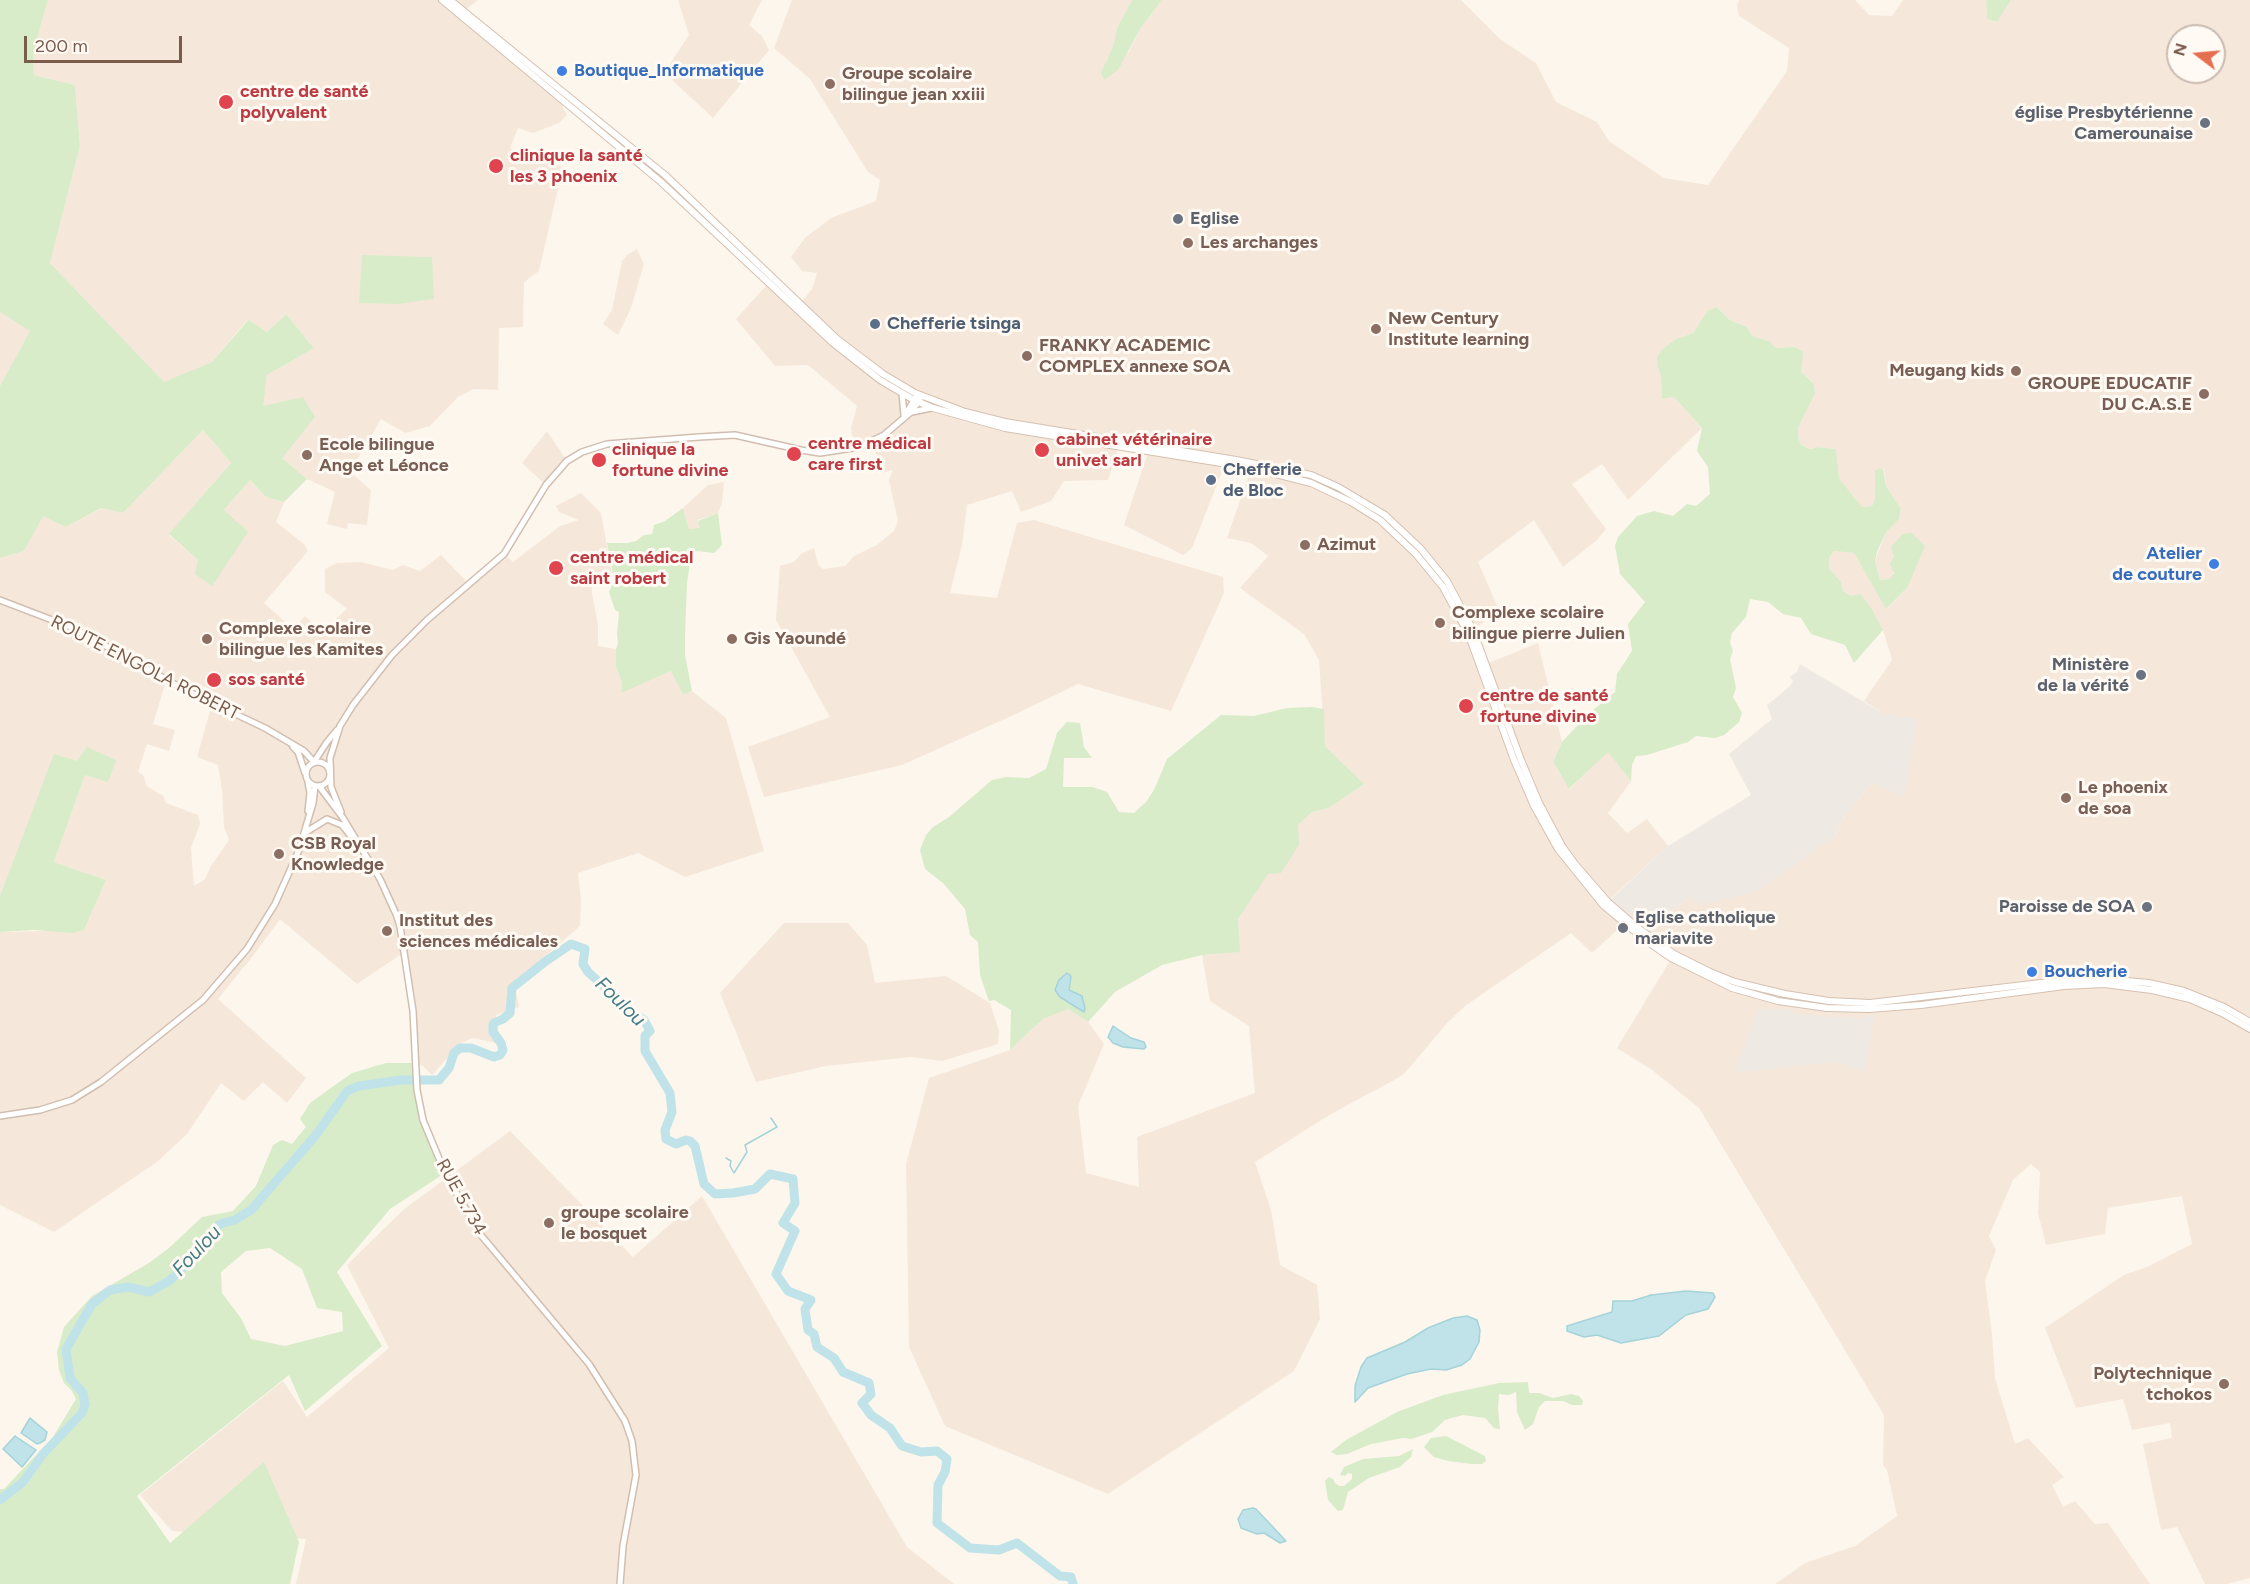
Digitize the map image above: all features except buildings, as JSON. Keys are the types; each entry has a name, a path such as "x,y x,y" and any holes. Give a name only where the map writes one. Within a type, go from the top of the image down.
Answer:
{"main road":[{"path":"442,0 661,182 826,337 880,380 902,393 1005,422 1300,472 1338,487 1385,515 1421,549 1447,581 1473,630 1539,803 1575,864 1608,902 1674,954 1735,982 1785,994 1829,1001 1870,1003 2042,983 2104,979 2149,983 2184,991 2224,1007 2250,1022"},
{"path":"450,0 665,176 837,339 931,408 1005,428 1234,465 1301,480 1335,493 1380,520 1416,554 1447,594 1468,633 1514,760 1534,806 1564,858 1604,906 1624,924 1671,958 1732,988 1778,1001 1827,1008 1869,1010 2064,986 2104,984 2152,990 2190,999 2250,1029"}],"street":[{"path":"902,393 906,415"},
{"path":"305,775 308,767 314,762 358,698 392,655 427,620 504,554 554,474 567,461 582,452 607,444 735,435 820,453 859,447 884,435 906,415 918,398"},
{"path":"906,415 931,408"},
{"name":"ROUTE ENGOLA ROBERT","path":"0,600 73,628 119,655 287,741 309,755 314,762"},
{"path":"340,726 332,750 330,774 331,787 343,818"},
{"path":"287,741 298,752 308,782 310,793 305,830"},
{"path":"314,762 325,764 330,774"},
{"path":"308,782 317,786 326,783 330,774"},
{"path":"0,1116 46,1108 72,1100 101,1082 202,1000 233,967 256,936 274,904 299,850 317,786"},
{"name":"RUE 5.734","path":"317,786 343,818 380,879 400,926 413,1011 417,1090 423,1120 445,1173 474,1225 589,1364 625,1421 632,1441 636,1475 623,1546 620,1584"},
{"path":"305,830 327,819 335,821 342,825 363,852"}],"shaded area":[{"path":"48,0 478,0 464,11 562,95 563,108 567,115 559,123 533,133 518,128 510,148 563,167 539,271 524,282 523,327 499,328 498,390 473,389 458,397 430,426 405,433 381,419 350,472 371,490 367,525 348,523 347,529 327,524 335,492 307,479 282,458 262,406 267,375 314,348 286,314 267,332 247,320 212,362 164,383 50,263 80,146 75,85 34,75 33,51"},
{"path":"678,0 762,0 749,25 762,36 769,50 713,118 670,78 666,70 689,35"},
{"path":"792,0 1132,0 1117,28 1115,44 1105,63 1128,53 1140,29 1162,0 1461,0 1500,39 1536,63 1556,102 1597,122 1609,141 1664,178 1708,185 1787,71 1789,48 1739,16 1737,5 1739,0 1855,0 1869,15 1892,16 1903,0 1986,0 1987,19 1996,22 2011,0 2250,0 2250,1578 2227,1584 2205,1584 2177,1527 2161,1530 2143,1444 2172,1438 2170,1423 2132,1430 2123,1399 2076,1408 2045,1328 2124,1275 2147,1267 2192,1244 2182,1196 2108,1208 2105,1234 2046,1245 2038,1213 2040,1172 2031,1164 2013,1180 1989,1236 1996,1250 1985,1281 1995,1378 2015,1444 2028,1438 2064,1477 2052,1485 2063,1507 2075,1501 2095,1524 2108,1523 2150,1584 1775,1584 1805,1563 1855,1546 1897,1516 1887,1470 1883,1465 1884,1415 1699,1108 1652,1070 1617,1048 1674,954 1649,936 1661,918 1690,897 1834,837 1844,818 1871,783 1904,796 1884,714 1864,701 1892,660 1883,630 1851,596 1843,591 1841,582 1829,568 1829,558 1834,551 1854,553 1887,609 1907,588 1894,556 1894,572 1889,579 1880,580 1875,561 1885,534 1899,519 1901,509 1886,486 1884,468 1875,470 1875,498 1872,506 1862,507 1839,478 1836,449 1818,447 1810,449 1801,445 1798,428 1815,394 1814,384 1801,372 1794,347 1776,348 1769,341 1752,336 1747,327 1730,320 1717,307 1708,310 1693,333 1676,339 1658,368 1661,377 1662,399 1674,397 1702,428 1628,500 1602,464 1572,484 1606,529 1597,540 1563,567 1534,520 1478,562 1499,610 1473,630 1486,664 1538,643 1562,742 1553,762 1559,773 1570,789 1608,751 1631,781 1608,813 1627,833 1647,819 1668,846 1608,901 1628,920 1592,953 1571,933 1465,1006 1448,1022 1405,1073 1331,1114 1255,1162 1271,1210 1280,1265 1317,1285 1320,1319 1294,1371 1108,1494 945,1426 909,1347 906,1164 929,1078 1010,1050 1043,1019 1068,1009 1088,1022 1104,1044 1078,1106 1086,1173 1139,1187 1137,1137 1255,1093 1249,1026 1210,1001 1202,955 1239,951 1238,919 1298,825 1312,812 1329,808 1364,784 1325,746 1319,660 1304,634 1240,588 1268,556 1251,543 1227,538 1253,463 1227,459 1192,548 1183,555 1124,525 1150,446 1121,441 1108,480 1064,481 1051,501 1021,512 1012,491 967,505 962,545 950,593 997,598 1017,523 1034,520 1223,577 1224,593 1171,711 1078,684 902,765 764,797 748,747 830,717 776,620 780,566 794,562 801,554 814,548 818,564 823,569 845,566 854,556 877,545 894,531 898,521 889,480 893,470 881,473 873,442 854,447 851,428 857,406 808,365 775,366 736,319 773,278 798,303 805,298 812,289 817,273 802,271 791,257 805,238 831,218 876,201 880,180 868,172 810,79 774,48"},
{"path":"637,249 644,264 631,308 618,335 603,324 612,310 622,261"},
{"path":"0,312 31,330 0,386"},
{"path":"203,430 231,463 169,535 198,560 224,510 250,480 266,497 284,502 276,522 304,544 308,551 264,603 293,629 305,616 322,631 347,609 325,592 325,569 337,563 360,562 393,570 403,565 420,571 441,555 469,584 504,554 513,562 560,526 579,520 559,512 556,506 581,493 601,513 612,574 591,575 592,593 598,625 598,646 616,649 616,667 622,683 621,692 671,671 683,695 692,691 726,718 764,851 685,877 638,853 578,873 581,900 580,926 514,983 519,1007 496,1015 499,1036 496,1043 473,1038 461,1043 432,1075 416,1063 416,1035 403,953 357,984 280,919 218,999 306,1078 287,1103 263,1082 244,1101 221,1083 187,1134 157,1162 54,1232 0,1205 0,932 84,930 106,880 54,862 85,775 88,747 0,896 0,558 24,551 42,515 66,527 102,508 123,513","holes":["166,681 212,704 197,757 218,765 224,827 229,840 205,879 194,886 191,848 200,824 198,815 166,803 163,796 147,786 143,775 138,772 147,744 169,751 175,730 153,724"]},
{"path":"547,431 567,461 546,485 522,463"},
{"path":"724,482 722,503 718,513 698,520 699,528 689,529 683,508 708,485"},
{"path":"1800,664 1884,714 1917,719 1904,797 1871,783 1844,818 1834,837 1758,891 1700,905 1690,897 1661,918 1649,936 1608,902 1668,846 1751,795 1729,754 1772,719 1767,705 1789,687 1793,681 1790,677 1797,672"},
{"path":"784,923 848,923 867,945 875,983 946,976 990,1003 999,1031 998,1044 942,1061 911,1057 826,1066 756,1082 720,993"},
{"path":"1758,1009 1793,1010 1793,1013 1828,1017 1856,1018 1874,1015 1865,1072 1834,1062 1734,1073"},
{"path":"510,1131 633,1257 702,1196 907,1547 954,1584 296,1584 306,1539 172,1531 140,1495 283,1381 307,1417 389,1348 347,1265 403,1210"}],"green space":[{"path":"0,0 48,0 33,52 34,75 75,85 80,146 50,263 164,382 212,362 248,320 267,332 286,314 314,348 267,375 263,406 303,397 315,417 282,458 307,479 284,502 266,497 250,480 224,510 248,532 212,586 195,574 198,560 169,534 231,463 203,430 123,513 101,508 66,527 43,516 24,551 0,558 0,386 30,331 0,312"},
{"path":"1132,0 1162,0 1140,29 1118,70 1104,80 1101,73 1114,44 1117,28"},
{"path":"1986,0 2011,0 1997,22 1987,19"},
{"path":"362,255 432,257 434,299 397,304 359,303"},
{"path":"1717,307 1730,320 1747,327 1752,336 1769,341 1776,348 1794,347 1803,352 1801,372 1814,384 1815,394 1798,428 1801,445 1810,449 1818,447 1836,449 1839,478 1862,507 1872,506 1875,498 1875,470 1883,468 1886,486 1901,509 1899,519 1885,534 1877,552 1875,561 1880,580 1889,579 1894,573 1890,564 1894,556 1891,547 1903,534 1912,533 1925,546 1907,588 1886,609 1854,553 1834,551 1829,558 1829,568 1841,582 1843,591 1851,596 1860,594 1883,630 1854,663 1845,645 1811,634 1801,618 1783,614 1768,602 1750,599 1746,617 1732,633 1730,642 1733,651 1730,659 1736,688 1733,697 1742,713 1739,722 1724,735 1715,738 1696,736 1688,742 1647,755 1636,756 1632,765 1631,781 1608,752 1569,789 1553,762 1562,742 1587,715 1615,692 1617,674 1632,651 1628,624 1645,602 1620,574 1615,546 1618,537 1637,516 1654,511 1673,516 1687,504 1696,506 1710,494 1708,467 1697,451 1702,428 1674,397 1662,399 1657,357 1676,339 1693,333 1708,310"},
{"path":"683,508 689,529 699,528 698,521 718,513 722,545 714,553 697,551 691,556 687,583 685,655 692,691 683,695 671,671 621,693 622,683 616,667 619,612 615,610 609,592 614,580 607,543 627,543 652,534 654,525 665,521"},
{"path":"1287,708 1324,709 1325,746 1364,784 1329,808 1312,812 1298,825 1299,845 1281,873 1268,874 1238,919 1240,952 1202,955 1162,965 1115,992 1088,1022 1068,1009 1043,1019 1010,1050 1011,1010 994,1000 989,1001 980,975 978,942 970,935 965,909 943,883 925,869 920,850 926,835 933,827 949,817 992,780 1006,777 1029,778 1046,769 1057,733 1067,722 1080,723 1084,747 1092,758 1064,758 1063,787 1093,787 1107,792 1119,812 1134,813 1146,802 1154,790 1167,759 1221,715 1254,716"},
{"path":"87,747 116,760 108,782 85,775 54,862 106,880 84,930 73,933 34,930 0,932 0,896 54,754 77,761"},
{"path":"386,1063 416,1063 420,1105 445,1173 390,1209 337,1272 382,1346 305,1411 289,1375 137,1496 170,1543 264,1462 299,1542 290,1584 0,1584 0,1489 4,1489 53,1437 76,1399 64,1383 59,1370 57,1352 64,1327 92,1296 149,1263 202,1217 233,1211 256,1186 273,1145 282,1140 292,1144 306,1127 300,1119 310,1103 352,1073","holes":["270,1248 302,1269 317,1308 342,1312 343,1331 285,1346 251,1339 241,1318 222,1293 221,1272 246,1251"]},
{"path":"1528,1382 1529,1393 1539,1393 1553,1398 1571,1394 1579,1396 1583,1401 1582,1405 1572,1405 1563,1401 1545,1401 1539,1407 1533,1424 1525,1430 1517,1412 1516,1392 1509,1395 1499,1394 1500,1429 1494,1428 1485,1418 1463,1415 1445,1420 1432,1432 1412,1439 1403,1438 1371,1444 1347,1454 1337,1455 1331,1452 1346,1440 1397,1412 1443,1395 1499,1383"},
{"path":"1446,1436 1485,1456 1486,1461 1482,1464 1472,1464 1448,1461 1434,1457 1424,1447 1431,1438"},
{"path":"1413,1449 1411,1457 1400,1467 1369,1478 1348,1492 1343,1510 1338,1511 1328,1500 1325,1481 1329,1477 1339,1486 1344,1486 1352,1479 1352,1474 1340,1475 1344,1467 1363,1459 1399,1456"}],"water":[{"path":"1067,973 1071,976 1069,990 1082,996 1084,1012 1060,997 1055,990 1059,980"},
{"path":"1113,1026 1131,1038 1144,1042 1146,1047 1144,1049 1123,1047 1113,1043 1108,1037"},
{"path":"1686,1291 1713,1293 1715,1297 1708,1309 1686,1315 1659,1336 1621,1343 1597,1335 1584,1337 1567,1331 1567,1326 1612,1312 1613,1301 1632,1301 1651,1295"},
{"path":"1467,1316 1477,1320 1480,1330 1479,1342 1470,1359 1462,1365 1446,1370 1431,1369 1407,1374 1368,1388 1355,1402 1355,1386 1361,1367 1367,1358 1405,1342 1428,1328 1453,1318"},
{"path":"30,1418 47,1432 45,1440 37,1444 21,1433"},
{"path":"15,1436 36,1450 22,1467 3,1449"},
{"path":"1253,1508 1286,1541 1280,1543 1264,1533 1257,1534 1241,1528 1238,1519 1243,1510"}],"waterway":[{"name":"Foulou","path":"0,1500 23,1482 43,1454 82,1413 85,1405 83,1393 70,1378 66,1349 92,1304 110,1290 128,1287 149,1292 169,1281 202,1250 212,1232 220,1224 235,1220 251,1210 316,1135 347,1091 359,1086 401,1080 439,1080 449,1068 454,1053 460,1048 471,1048 494,1057 500,1055 503,1050 493,1032 493,1025 510,1013 512,988 571,944 585,949 583,964 588,972 644,1020 650,1031 645,1036 645,1051 670,1093 672,1112 665,1130 666,1139 676,1144 686,1140 695,1146 704,1184 715,1194 733,1193 755,1189 770,1174 793,1179 795,1203 783,1223 795,1231 776,1274 788,1291 811,1300 805,1309 808,1330 814,1334 817,1347 834,1358 843,1372 869,1383 871,1394 862,1403 871,1415 890,1428 902,1446 921,1452 937,1451 947,1459 945,1472 938,1485 937,1523 970,1548 999,1550 1017,1543 1060,1576 1071,1577 1073,1584"},
{"path":"726,1158 731,1161 730,1166 734,1173 747,1152 745,1145 777,1127 771,1118"}],"place":[{"name":"Boutique_Informatique","path":"562,71"},
{"name":"Groupe scolaire bilingue jean xxiii","path":"830,84"},
{"name":"centre de santé polyvalent","path":"226,102"},
{"name":"église Presbytérienne Camerounaise","path":"2205,123"},
{"name":"clinique la santé les 3 phoenix","path":"496,166"},
{"name":"Eglise","path":"1178,219"},
{"name":"Les archanges","path":"1188,243"},
{"name":"Chefferie tsinga","path":"875,324"},
{"name":"New Century Institute learning","path":"1376,329"},
{"name":"FRANKY ACADEMIC COMPLEX annexe SOA","path":"1027,356"},
{"name":"Meugang kids","path":"2016,371"},
{"name":"GROUPE EDUCATIF DU C.A.S.E","path":"2204,394"},
{"name":"cabinet vétérinaire univet sarl","path":"1042,450"},
{"name":"centre médical care first","path":"794,454"},
{"name":"Ecole bilingue Ange et Léonce","path":"307,455"},
{"name":"clinique la fortune divine","path":"599,460"},
{"name":"Chefferie de Bloc","path":"1211,480"},
{"name":"Azimut","path":"1305,545"},
{"name":"Atelier de couture","path":"2214,564"},
{"name":"centre médical saint robert","path":"556,568"},
{"name":"Complexe scolaire bilingue pierre Julien","path":"1440,623"},
{"name":"Complexe scolaire bilingue les Kamites","path":"207,639"},
{"name":"Gis Yaoundé","path":"732,639"},
{"name":"Ministère de la vérité","path":"2141,675"},
{"name":"sos santé","path":"214,680"},
{"name":"centre de santé fortune divine","path":"1466,706"},
{"name":"Le phoenix de soa","path":"2066,798"},
{"name":"CSB Royal Knowledge","path":"279,854"},
{"name":"Paroisse de SOA","path":"2147,907"},
{"name":"Eglise catholique mariavite","path":"1623,928"},
{"name":"Institut des sciences médicales","path":"387,931"},
{"name":"Boucherie","path":"2032,972"},
{"name":"groupe scolaire le bosquet","path":"549,1223"},
{"name":"Polytechnique tchokos","path":"2224,1384"}]}
